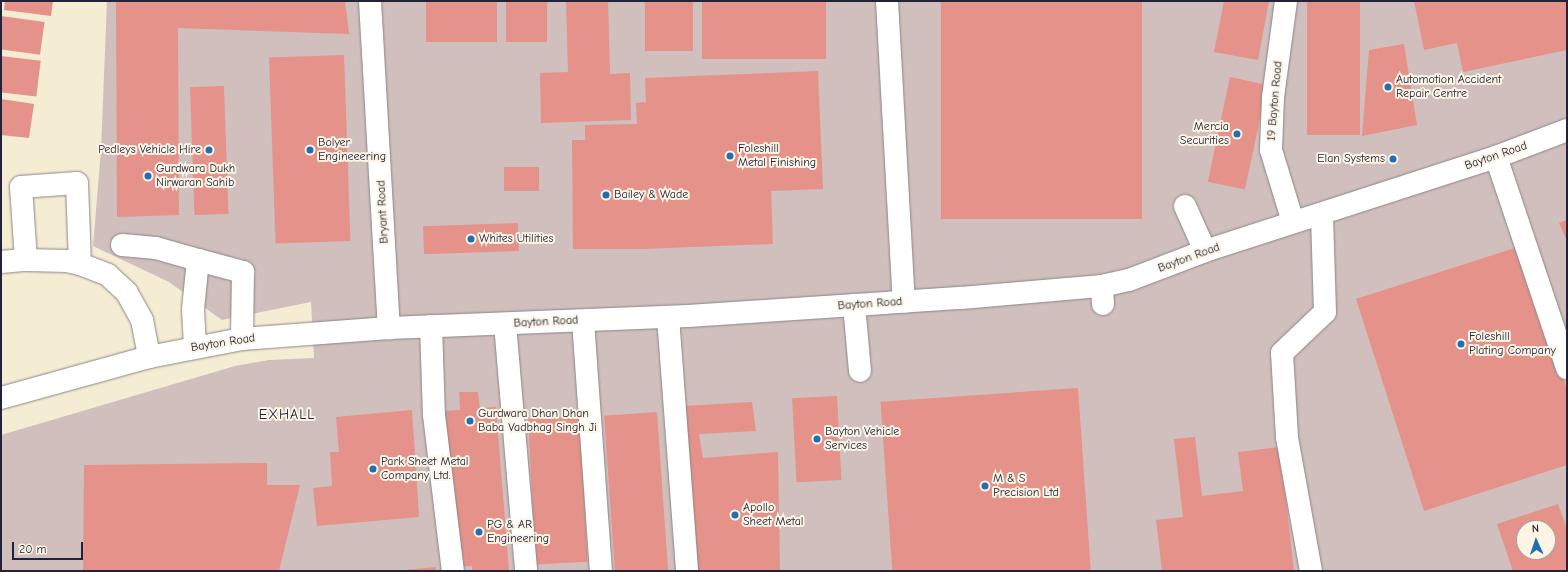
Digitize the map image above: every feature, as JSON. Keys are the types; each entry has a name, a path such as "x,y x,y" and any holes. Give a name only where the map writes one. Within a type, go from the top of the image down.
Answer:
{"street":[{"name":"Bryant Road","path":"370,1 389,328"},
{"path":"887,1 904,302"},
{"name":"19 Bayton Road","path":"1286,1 1273,98 1271,150 1292,222"},
{"name":"Bayton Road","path":"1,398 149,357 242,339 389,328 668,317 904,302 1102,295 1129,280 1205,251 1496,157 1567,130"},
{"path":"1496,157 1567,368"},
{"path":"26,260 21,187 78,183 80,264"},
{"path":"1185,206 1205,251"},
{"path":"1311,571 1287,438 1282,352 1325,312 1322,214"},
{"path":"122,245 156,248 243,272 242,339"},
{"path":"1,262 48,260 80,264 108,275 127,293 142,320 149,357"},
{"path":"195,347 193,309 198,260"},
{"path":"854,305 860,372"},
{"path":"668,317 687,571"},
{"path":"583,321 601,571"},
{"path":"505,324 526,571"},
{"path":"431,326 434,415 453,571"}],"shaded area":[{"path":"107,1 1567,1 1567,571 1,571 1,435 235,366 269,360 314,358 311,302 222,320 169,282 93,246 101,150"}],"building":[{"path":"5,1 53,1 51,16 4,10"},
{"path":"116,1 345,1 349,34 178,28 179,215 117,217"},
{"path":"426,1 497,1 497,42 426,42"},
{"path":"506,1 547,1 547,42 506,42"},
{"path":"566,1 608,1 610,74 630,73 631,120 541,123 540,73 568,72"},
{"path":"645,1 693,1 693,51 645,51"},
{"path":"702,1 826,1 826,59 702,59"},
{"path":"941,1 1142,1 1142,219 941,219"},
{"path":"1224,1 1269,1 1258,60 1214,52"},
{"path":"1307,1 1360,1 1360,135 1307,135"},
{"path":"1414,1 1567,1 1567,50 1463,72 1457,43 1424,50"},
{"path":"1,16 45,22 40,55 1,49"},
{"name":"Automotion Accident Repair Centre","path":"1404,44 1417,125 1362,136 1369,50"},
{"name":"Bolyer Engineeering","path":"344,55 350,241 276,244 269,58"},
{"path":"1,56 41,61 36,97 1,92"},
{"name":"Foleshill Metal Finishing","path":"818,71 823,189 771,191 773,244 642,249 573,249 572,140 585,140 585,125 637,124 636,103 646,102 645,78"},
{"name":"Mercia Securities","path":"1230,77 1267,85 1245,190 1208,182"},
{"name":"Pedleys Vehicle Hire","path":"224,86 228,214 194,215 190,87"},
{"path":"1,99 34,104 29,138 1,135"},
{"path":"504,167 539,167 539,191 504,191"},
{"path":"1567,220 1567,241 1559,223"},
{"name":"Whites Utilities","path":"518,223 519,251 424,254 423,226"},
{"name":"Foleshill Plating Company","path":"1521,246 1567,390 1567,465 1424,511 1356,299"},
{"name":"M & S Precision Ltd","path":"1078,388 1091,571 892,571 880,402"},
{"name":"PG & AR Engineering","path":"459,392 478,392 480,408 496,407 509,571 472,571 472,566 456,567 442,411 460,410"},
{"name":"Bayton Vehicle Services","path":"837,396 841,480 796,482 792,398"},
{"name":"Apollo Sheet Metal","path":"752,402 756,431 699,434 703,458 778,452 780,571 695,571 683,406"},
{"name":"Park Sheet Metal Company Ltd.","path":"412,410 419,517 317,526 313,488 332,486 330,452 339,452 336,417"},
{"path":"657,412 668,571 615,571 604,416"},
{"path":"580,416 588,562 536,565 528,419"},
{"path":"1195,437 1202,496 1243,491 1238,452 1280,447 1294,571 1162,571 1156,520 1183,517 1174,439"},
{"path":"267,463 267,485 300,485 279,571 83,571 84,465"},
{"path":"1558,504 1567,529 1567,571 1513,571 1497,524"},
{"path":"436,567 436,571 405,571 405,570"}],"place":[{"name":"Automotion Accident Repair Centre","path":"1388,87"},
{"name":"Mercia Securities","path":"1237,134"},
{"name":"Pedleys Vehicle Hire","path":"209,150"},
{"name":"Bolyer Engineeering","path":"310,150"},
{"name":"Foleshill Metal Finishing","path":"730,156"},
{"name":"Elan Systems","path":"1393,159"},
{"name":"Gurdwara Dukh Nirwaran Sahib","path":"148,176"},
{"name":"Bailey & Wade","path":"606,195"},
{"name":"Whites Utilities","path":"471,239"},
{"name":"Foleshill Plating Company","path":"1461,344"},
{"name":"Gurdwara Dhan Dhan Baba Vadbhag Singh Ji","path":"470,421"},
{"name":"Bayton Vehicle Services","path":"817,439"},
{"name":"Park Sheet Metal Company Ltd.","path":"373,469"},
{"name":"M & S Precision Ltd","path":"985,486"},
{"name":"Apollo Sheet Metal","path":"735,515"},
{"name":"PG & AR Engineering","path":"479,532"}],"district":[{"name":"EXHALL","path":"287,415"}]}
